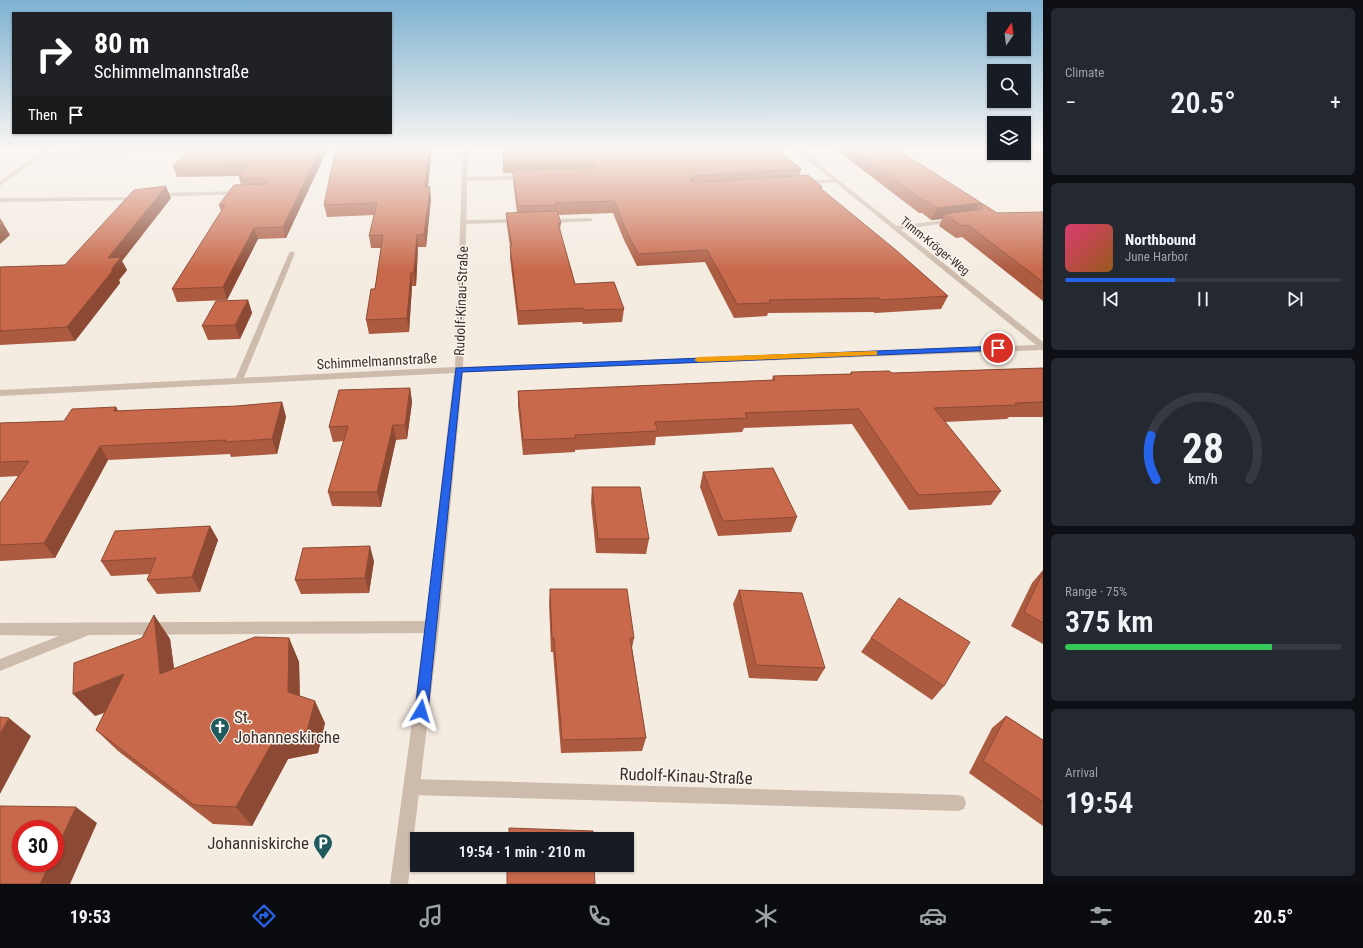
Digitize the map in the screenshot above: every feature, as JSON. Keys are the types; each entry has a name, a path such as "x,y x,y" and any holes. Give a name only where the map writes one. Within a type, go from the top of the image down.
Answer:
{"street":[{"name":"Rudolf-Kinau-Straße","path":"399,884 432,627 458,370 464,189"},
{"name":"Timm-Kröger-Weg","path":"847,189 1043,346"},
{"path":"0,200 143,198 160,195 252,192"},
{"path":"543,221 590,220"},
{"path":"896,228 959,220"},
{"path":"464,222 527,221"},
{"path":"239,380 292,253"},
{"name":"Schimmelmannstraße","path":"0,393 458,370 1043,346"},
{"path":"0,629 90,630 432,627"},
{"path":"0,665 90,630"},
{"name":"Rudolf-Kinau-Straße","path":"412,787 562,790 877,802 958,803"}],"building":[{"path":"163,189 108,258 121,257 111,270 114,269 67,327 0,331 0,267 65,265 134,190"},
{"path":"231,189 301,189 283,227 254,228 223,287 172,289 225,205 219,205"},
{"path":"327,189 430,189 424,234 417,235 414,272 411,273 407,318 366,320 371,289 375,289 383,235 369,236 377,203 324,205"},
{"path":"516,189 822,189 897,251 948,296 880,300 879,298 769,300 771,303 737,304 707,250 638,254 614,201 518,206"},
{"path":"908,189 960,189 997,213 1043,212 1043,282 968,225 962,226 945,214 982,209 982,204 979,203 937,208 927,201 924,201"},
{"path":"557,211 561,223 558,223 575,284 614,282 624,309 584,310 583,308 518,311 510,246 512,246 506,213"},
{"path":"248,300 235,325 202,326 216,301"},
{"path":"1043,368 1043,402 1015,403 1017,405 934,408 1001,491 918,495 859,409 745,413 747,418 655,422 658,431 575,435 576,438 523,440 518,391 775,380 773,376 852,374 851,372 889,371 892,373"},
{"path":"410,388 405,425 393,425 377,492 328,492 348,426 329,427 339,390"},
{"path":"282,402 272,439 100,446 44,543 0,545 0,503 29,461 0,462 0,423 64,421 72,409 116,407 114,411 237,406"},
{"path":"773,468 797,517 723,521 703,472"},
{"path":"592,487 640,487 649,539 598,539"},
{"path":"210,526 192,577 147,580 156,558 101,561 115,531"},
{"path":"370,546 365,578 295,580 303,548"},
{"path":"1043,572 1043,623 1024,612"},
{"path":"550,589 627,589 634,638 630,638 646,738 562,740 554,638 552,638"},
{"path":"739,590 802,593 825,668 756,665"},
{"path":"899,598 970,642 944,686 871,638"},
{"name":"St. Johanneskirche","path":"154,615 160,674 255,637 289,638 288,692 315,701 307,731 275,738 236,807 194,805 96,730 124,674 73,694 74,663 142,638"},
{"path":"1006,716 1043,740 1043,802 983,761"},
{"path":"0,717 9,718 0,734"},
{"path":"0,806 76,807 64,833 64,820 12,820 12,872 46,872 40,884 0,884"},
{"path":"509,828 593,831 593,832 509,832"},
{"path":"507,872 594,872 595,884 507,884"}],"slow traffic":[{"path":"698,360 875,353"}],"place":[{"name":"St. Johanneskirche","path":"220,744"},
{"name":"Johanniskirche","path":"323,860"}],"route":[{"path":"421,711 432,627 458,370 998,348"}]}
